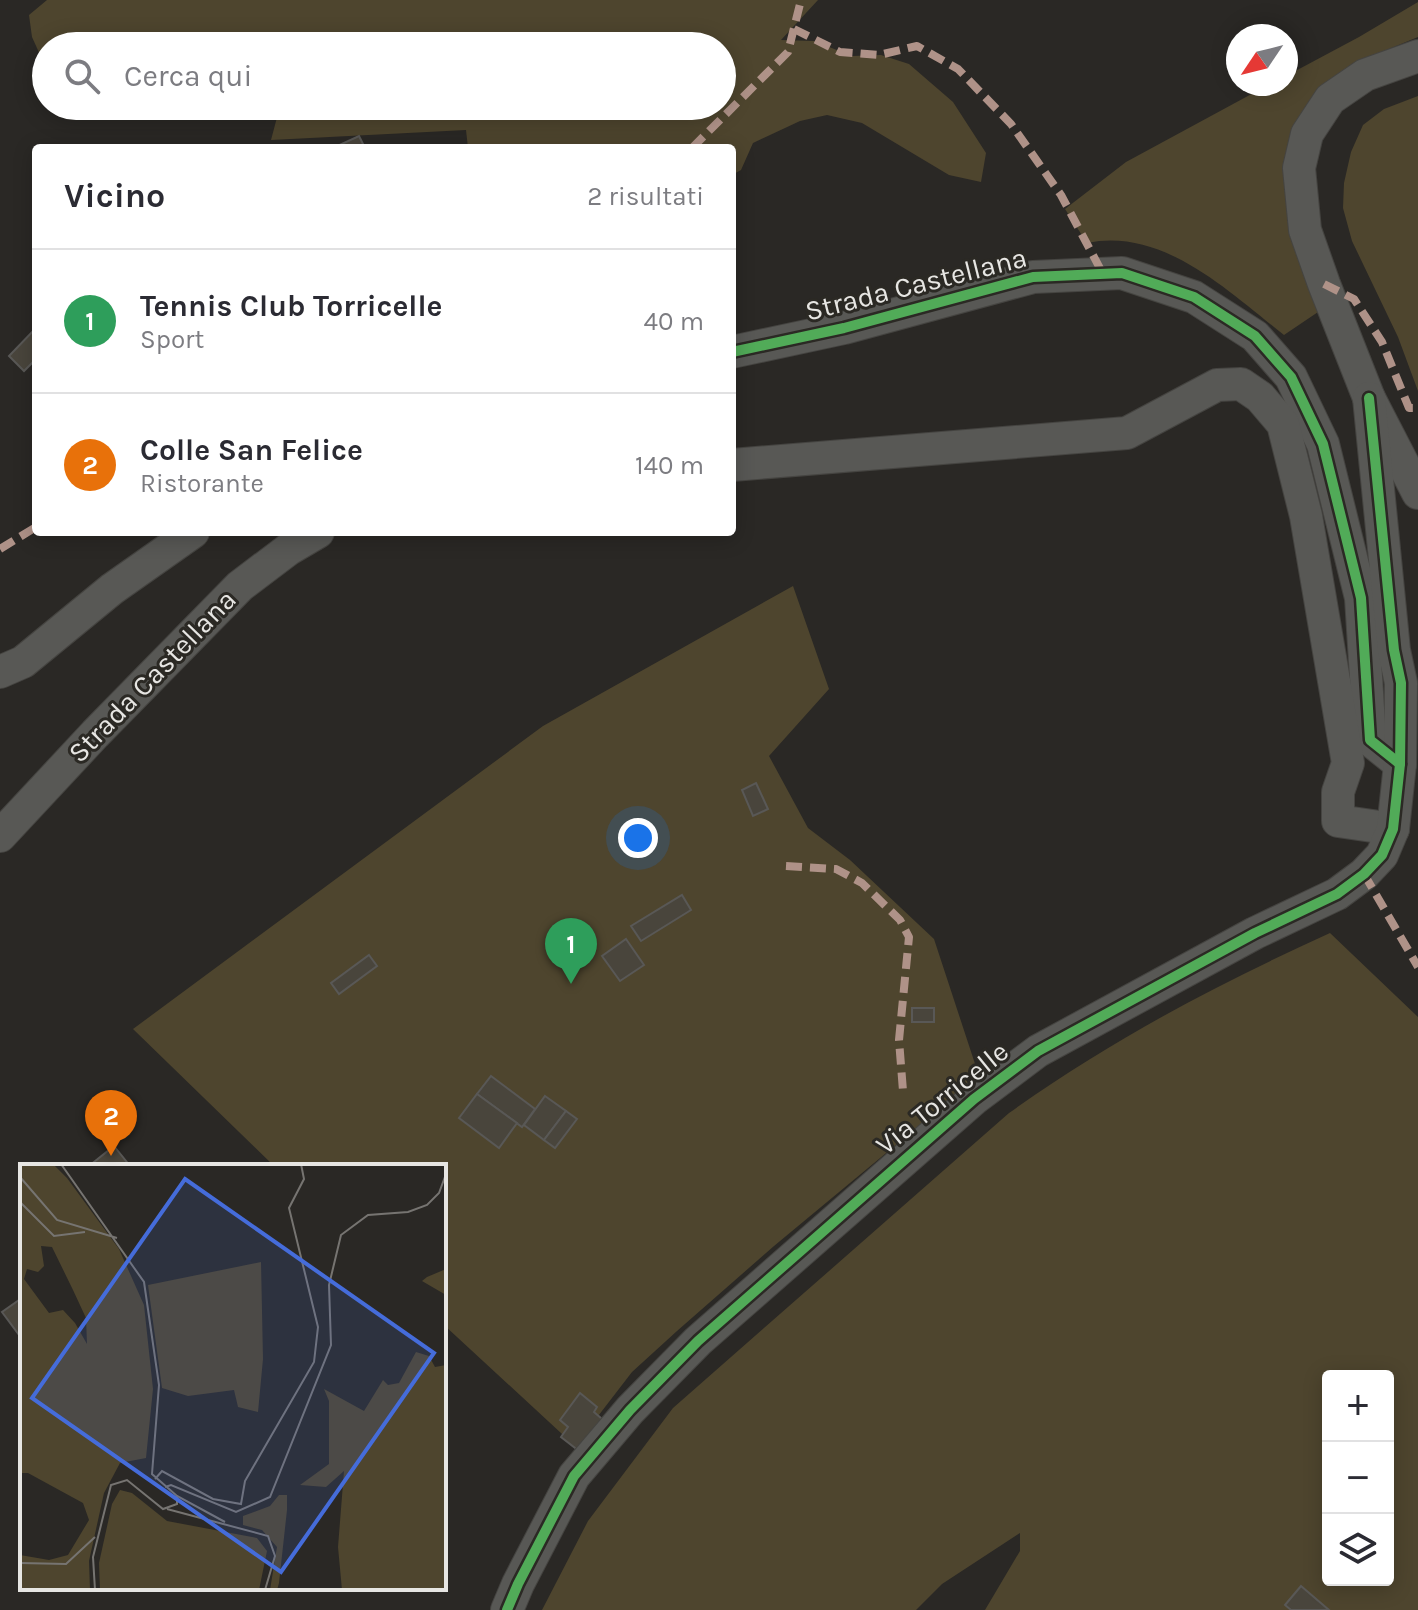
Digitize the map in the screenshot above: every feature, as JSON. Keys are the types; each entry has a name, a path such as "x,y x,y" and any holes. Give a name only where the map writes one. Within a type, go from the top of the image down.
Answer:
{"street":[{"path":"1418,56 1365,75 1330,99 1307,134 1299,168 1305,230 1369,398 1418,493"},
{"name":"Strada Castellana","path":"736,351 844,328 1033,277 1122,273 1194,297 1255,336 1291,377 1323,444 1361,598 1370,740 1400,764"},
{"path":"736,465 1127,433 1217,385 1241,384 1260,397 1283,424 1306,516 1348,763 1338,792 1338,821 1393,829"},
{"name":"Via Torricelle","path":"507,1610 574,1476 630,1410 698,1341 974,1099 1025,1061 1143,992 1337,894 1364,874 1382,855 1393,829 1410,674 1394,650 1369,398"},
{"path":"0,672 23,662 112,589 187,536"},
{"name":"Strada Castellana","path":"0,836 240,586 311,536"}],"shaded area":[{"path":"47,0 818,0 781,40 814,41 852,56 881,55 909,64 953,102 986,153 981,182 949,175 862,123 827,115 800,121 753,143 741,170 736,173 736,144 468,144 466,130 271,140 276,120 736,120 736,32 32,32 32,37 29,15"},
{"path":"1418,2 1418,37 1355,63 1299,136 1324,308 1284,335 1218,283 1168,254 1142,245 1115,241 1087,243 1065,209 1126,162 1248,96 1298,96 1298,70"},
{"path":"1418,96 1418,391 1398,337 1352,241 1343,208 1344,183 1351,152 1363,125 1384,109"},
{"path":"793,586 829,689 769,756 808,828 850,860 934,939 979,1076 774,1246 632,1372 575,1446 446,1327 446,1164 272,1164 133,1029 543,726"},
{"path":"1330,933 1418,1017 1418,1610 985,1610 1020,1551 1020,1533 942,1584 916,1610 542,1610 588,1521 673,1408 1009,1113 1087,1061 1205,994"}],"building":[{"path":"359,136 363,144 342,144"},
{"path":"32,332 32,363 24,371 9,356"},
{"path":"756,783 768,809 753,816 742,790"},
{"path":"682,895 691,910 641,941 631,926"},
{"path":"626,939 644,965 620,981 602,956"},
{"path":"369,955 377,966 339,994 331,983"},
{"path":"912,1008 934,1008 934,1022 912,1022"},
{"path":"491,1076 535,1109 522,1127 477,1094"},
{"path":"477,1094 517,1123 499,1148 459,1118"},
{"path":"545,1096 566,1111 544,1140 524,1125"},
{"path":"566,1111 577,1119 555,1148 544,1140"},
{"path":"114,1146 128,1164 92,1164"},
{"path":"20,1299 20,1336 2,1312"},
{"path":"580,1393 597,1407 594,1412 602,1419 579,1451 561,1437 568,1427 560,1420"},
{"path":"1301,1586 1329,1610 1291,1610 1285,1605"}],"marked path":[{"path":"736,104 788,52 801,0"},
{"path":"794,29 840,52 879,55 917,46 958,69 1011,124 1061,195 1103,274"},
{"path":"696,144 720,120"},
{"path":"1324,284 1354,299 1382,342 1409,408 1418,408"},
{"path":"0,549 32,529"},
{"path":"786,866 836,869 862,883 900,920 909,937 899,1040 903,1091"},
{"path":"1364,874 1418,967"}],"cycle path":[{"path":"736,351 844,328 1033,277 1122,273 1194,297 1255,336 1291,377 1323,444 1361,598 1370,740 1400,764"},
{"path":"507,1610 574,1476 630,1410 698,1341 974,1099 1038,1051 1255,933 1337,894 1364,874 1382,855 1393,829 1400,764 1401,683 1394,650 1369,398"}],"place":[{"name":"Tennis Club Torricelle","path":"571,984"},
{"name":"Colle San Felice","path":"111,1156"}]}
